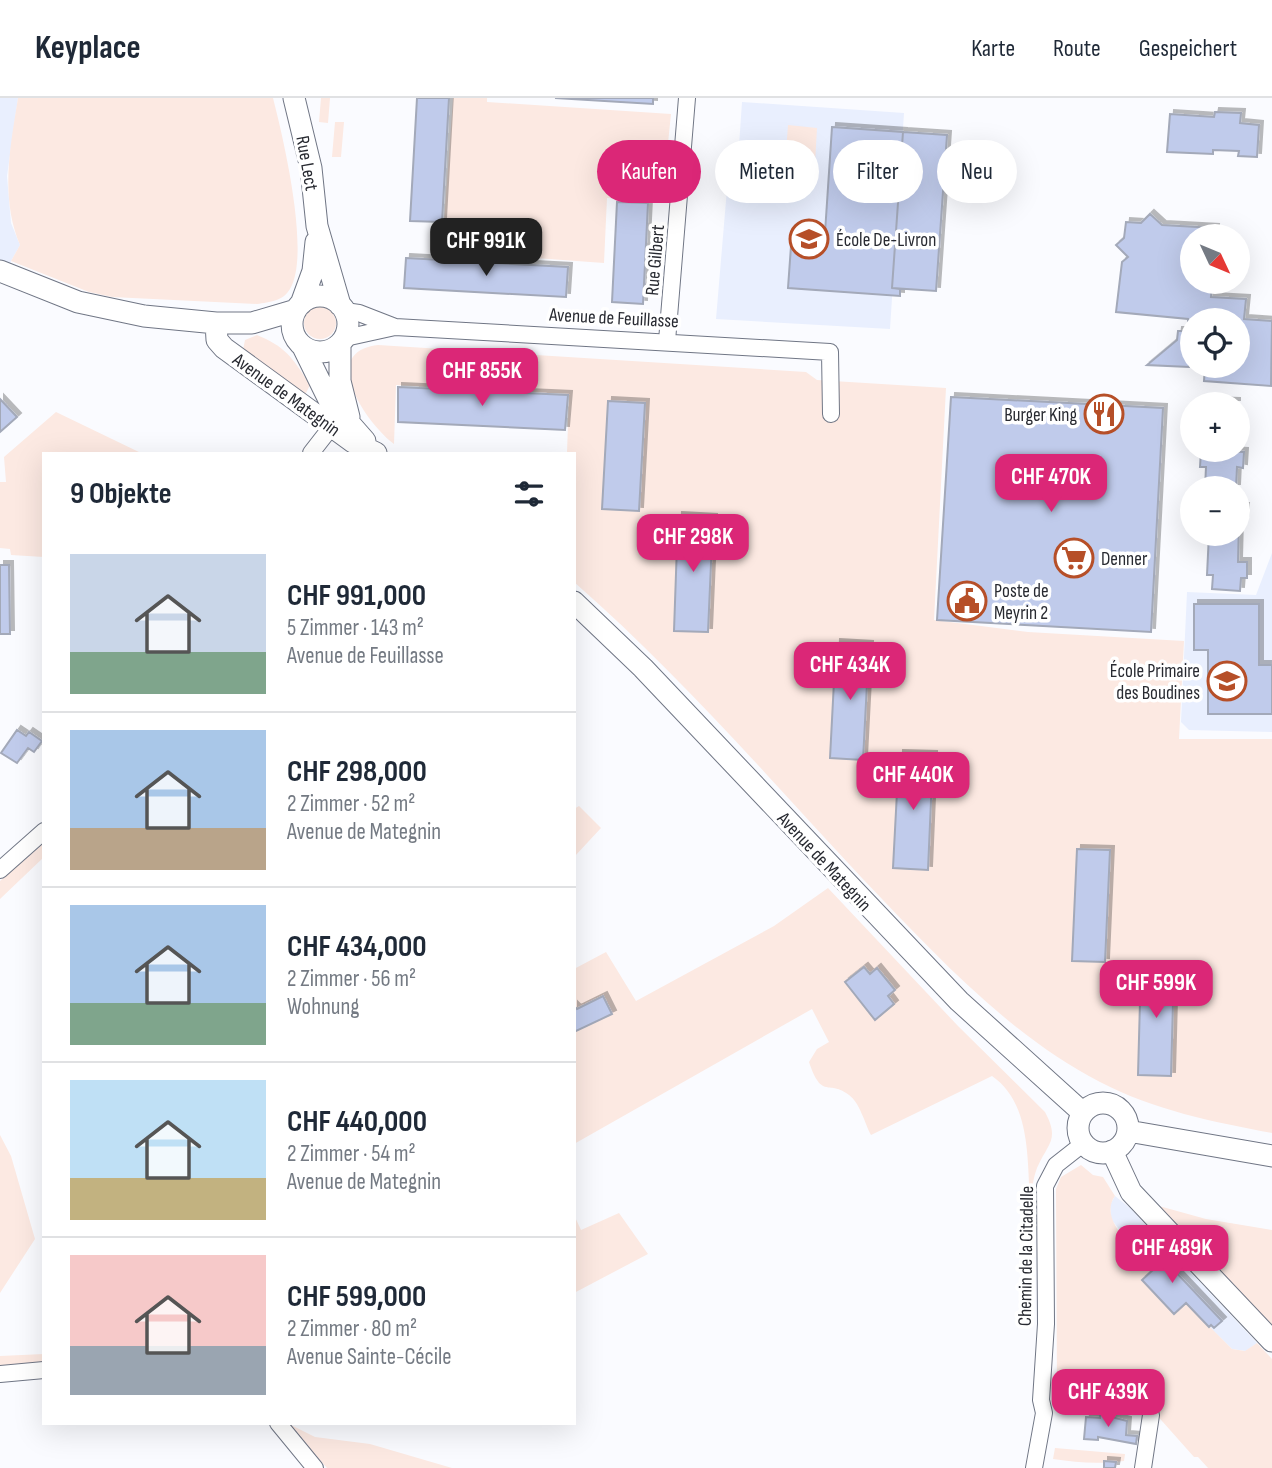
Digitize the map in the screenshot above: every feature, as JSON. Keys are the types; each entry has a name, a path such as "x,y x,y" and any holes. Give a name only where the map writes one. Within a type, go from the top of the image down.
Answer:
{"main road":[{"name":"Rue Lect","path":"294,99 311,168 317,226 313,271 299,307"},
{"name":"Rue Lect","path":"317,226 343,308"},
{"name":"Avenue de Mategnin","path":"0,271 36,287 106,309 216,323 252,323 299,307"},
{"path":"321,296 343,308 348,324 343,341 325,352 301,344 292,324 299,307 321,296"},
{"name":"Avenue de Mategnin","path":"216,323 217,340 224,348 341,425"},
{"name":"Avenue de Mategnin","path":"252,323 301,344 341,425 353,443 374,452"},
{"name":"Avenue de Mategnin","path":"341,425 343,341"},
{"name":"Avenue de Mategnin","path":"576,605 643,668 959,1001 1083,1113"},
{"path":"1096,1104 1111,1104 1126,1117 1128,1131 1121,1145 1112,1151 1094,1151 1084,1143 1079,1128 1083,1113 1096,1104"},
{"path":"1128,1131 1272,1156"},
{"path":"1112,1151 1131,1192 1272,1341"}],"street":[{"name":"Rue Gilbert","path":"667,341 687,98"},
{"name":"Avenue de Feuillasse","path":"343,308 395,327"},
{"name":"Avenue de Feuillasse","path":"343,341 395,327 830,352 831,414"},
{"path":"312,452 341,425"},
{"path":"0,870 42,833"},
{"name":"Chemin de la Citadelle","path":"1034,1468 1044,1413 1041,1400 1045,1324 1045,1186 1056,1165 1084,1143"},
{"path":"0,1374 42,1370"},
{"path":"1143,1468 1151,1415"},
{"path":"280,1425 316,1468"}],"shaded area":[{"path":"0,98 18,98 7,176 11,223 20,245 0,281"},
{"path":"18,98 273,98 288,166 296,223 296,272 290,289 280,298 257,304 112,297 89,292 11,261 20,245 8,191"},
{"path":"321,98 330,98 328,123 319,122"},
{"path":"453,98 487,98 487,102 671,114 668,140 597,140 597,203 607,203 604,263 442,251"},
{"name":"École De-Livron","path":"742,102 904,113 902,140 833,140 833,203 898,203 890,329 716,319 726,203 819,203 819,140 739,140"},
{"path":"335,122 344,122 341,157 332,157"},
{"path":"788,125 817,128 816,140 787,140"},
{"path":"320,307 332,311 336,323 332,335 320,339 308,335 304,323 308,311"},
{"path":"257,335 281,348 292,359 310,385 305,395 243,350 245,340"},
{"path":"378,345 806,372 817,380 946,388 934,620 1028,632 1184,641 1179,739 1272,739 1272,1133 1163,1108 1120,1092 1066,1062 1002,1016 916,934 686,689 576,584 576,452 567,452 569,394 396,385 394,444 372,421 353,390 349,374 351,361 360,350"},
{"path":"56,412 139,452 42,452 42,557 11,555 10,549 0,548 0,482 6,482 4,457"},
{"name":"École Primaire des Boudines","path":"1272,553 1272,732 1189,730 1181,722 1187,592 1256,595"},
{"path":"579,806 601,828 576,855 576,808"},
{"path":"42,845 42,859 0,899 0,881"},
{"path":"828,888 958,1026 1045,1112 1052,1129 1051,1141 1036,1172 1030,1201 1024,1133 1014,1101 1005,1087 992,1076 871,1135 853,1099 842,1091 822,1085 814,1074 809,1062 817,1049 829,1042 812,1009 576,1143 576,968 606,952 636,1001 774,926"},
{"path":"0,1135 11,1156 35,1239 0,1293"},
{"path":"1081,1165 1093,1175 1103,1177 1115,1196 1111,1215 1115,1225 1154,1269 1142,1281 1174,1314 1186,1303 1232,1349 1245,1351 1257,1343 1272,1359 1272,1468 1208,1468 1198,1457 1194,1457 1146,1403 1086,1399 1057,1392 1056,1189 1061,1177"},
{"path":"1115,1196 1130,1208 1257,1343 1246,1351 1232,1349 1186,1304 1174,1314 1142,1280 1131,1244 1111,1219 1110,1205"},
{"path":"1159,1206 1206,1219 1272,1230 1272,1326"},
{"path":"619,1213 648,1254 576,1292 576,1219 581,1230"},
{"path":"42,1354 42,1363 0,1366 0,1356"},
{"path":"289,1425 315,1437 370,1444 452,1468 327,1468"},
{"path":"1055,1448 1125,1454 1124,1461 1080,1462 1053,1459"}],"building":[{"path":"417,98 449,98 442,222 410,221"},
{"path":"555,98 653,98 653,104"},
{"path":"1215,112 1241,113 1240,123 1259,125 1257,157 1238,156 1239,151 1213,150 1213,154 1167,152 1170,114 1214,117"},
{"path":"832,127 903,132 902,140 833,140 833,203 898,203 892,288 900,289 900,296 788,288 791,246 824,248"},
{"path":"903,132 947,135 947,140 937,140 937,203 942,203 936,291 892,288 898,203 923,203 923,140 902,140"},
{"path":"617,203 648,203 643,304 612,302"},
{"path":"1150,214 1162,225 1180,226 1180,294 1211,294 1211,297 1246,299 1245,308 1180,308 1180,318 1116,312 1122,262 1128,257 1116,245 1124,238 1126,222 1141,223"},
{"path":"406,258 568,267 566,297 404,288"},
{"path":"1250,319 1272,321 1271,386 1204,381 1204,378 1250,378"},
{"path":"1178,331 1180,367 1147,365 1177,340"},
{"path":"398,387 568,395 565,430 398,422"},
{"path":"951,397 1163,408 1151,632 937,620"},
{"path":"0,399 17,417 0,432"},
{"path":"608,401 645,403 639,511 602,509"},
{"path":"1200,462 1243,462 1243,468 1237,467 1237,476 1206,476 1206,467 1200,467"},
{"path":"678,516 713,518 708,632 674,631"},
{"path":"1208,546 1238,546 1238,562 1247,562 1247,578 1241,578 1240,591 1212,589 1213,575 1207,575"},
{"path":"0,565 9,565 10,634 0,634"},
{"path":"1194,604 1259,604 1259,665 1272,665 1272,714 1208,714 1208,650 1194,650"},
{"path":"836,643 869,645 863,760 830,758"},
{"path":"17,730 26,736 29,732 42,741 34,752 28,748 17,763 1,753"},
{"path":"899,754 933,755 928,870 893,868"},
{"path":"1077,849 1110,850 1105,962 1072,961"},
{"path":"1141,965 1174,966 1171,1076 1138,1075"},
{"path":"864,967 870,974 877,968 895,990 888,996 894,1004 875,1020 845,982"},
{"path":"603,996 612,1014 576,1031 577,1009"},
{"path":"1138,1232 1222,1321 1214,1328 1211,1325 1209,1327 1186,1303 1174,1314 1142,1280 1154,1269 1131,1244 1134,1242 1131,1239"},
{"path":"1100,1414 1127,1421 1126,1435 1137,1436 1136,1444 1098,1437 1098,1440 1084,1439 1086,1417 1100,1418"},
{"path":"1104,1461 1116,1462 1115,1468 1104,1468"}],"place":[{"name":"École De-Livron","path":"809,239"},
{"name":"Burger King","path":"1104,414"},
{"name":"Denner","path":"1074,558"},
{"name":"Poste de Meyrin 2","path":"967,601"},
{"name":"École Primaire des Boudines","path":"1227,681"}]}
